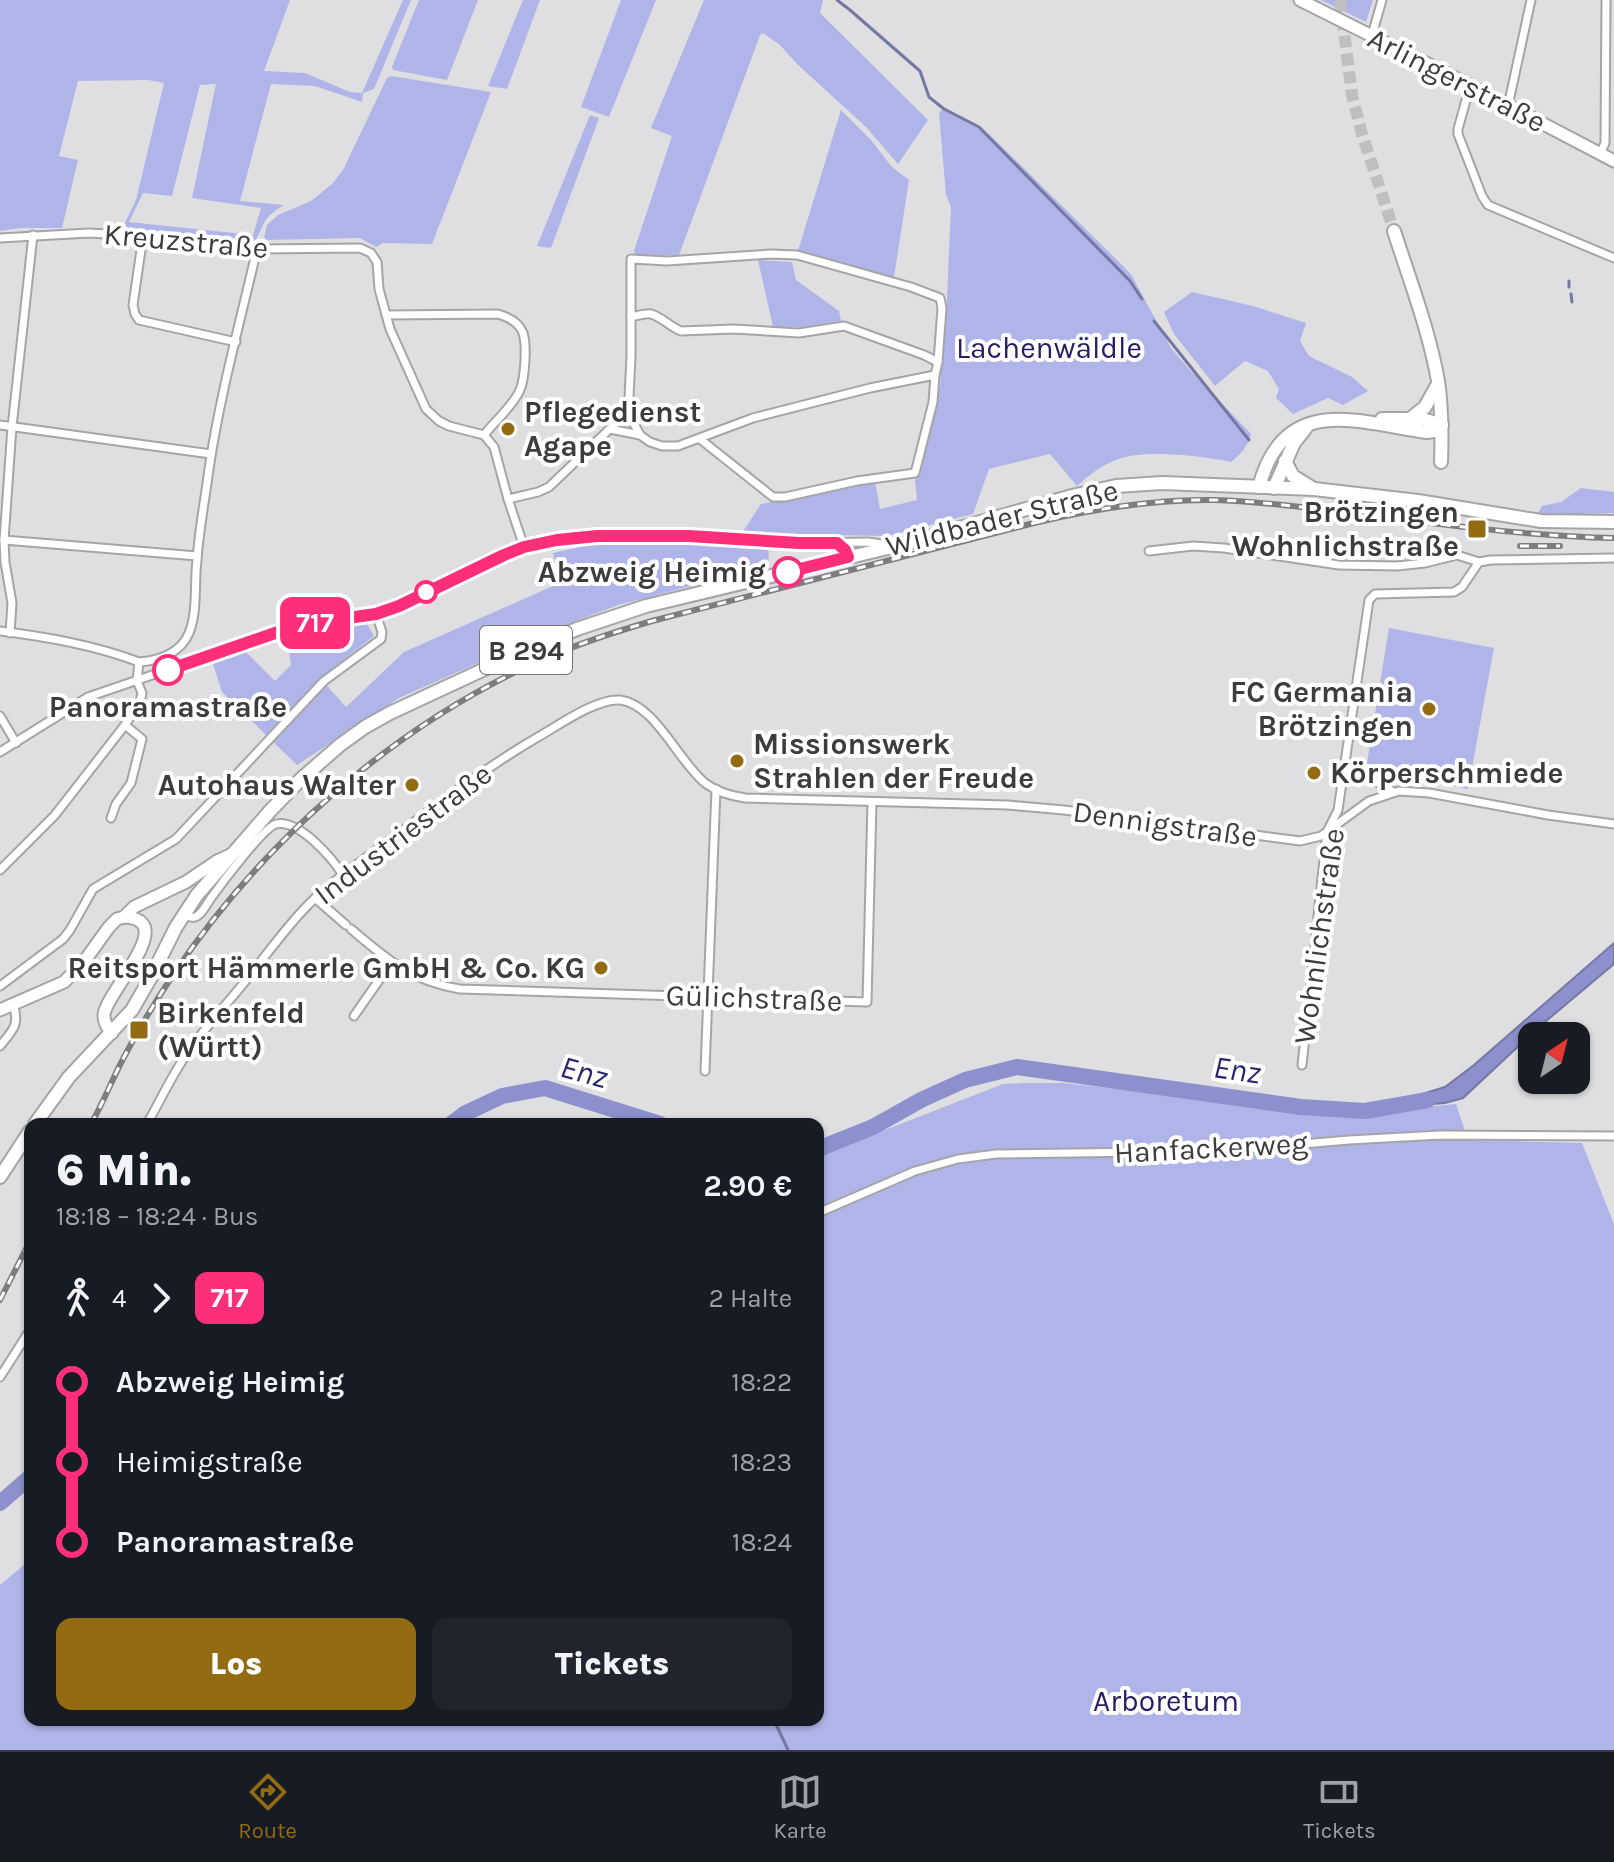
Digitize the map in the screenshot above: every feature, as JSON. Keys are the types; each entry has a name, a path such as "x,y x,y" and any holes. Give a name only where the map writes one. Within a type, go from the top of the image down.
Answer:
{"main road":[{"name":"Arlingerstraße","path":"1300,0 1614,161"},
{"path":"1394,231 1427,331 1438,384 1442,425 1441,462"},
{"path":"1410,419 1425,407 1438,384"},
{"path":"1367,421 1384,418 1430,420 1442,425"},
{"path":"1259,487 1266,467 1286,436 1298,427 1339,420 1367,421 1427,432 1442,425"},
{"path":"1274,488 1294,443 1308,425"},
{"path":"1285,461 1293,476 1314,489"},
{"name":"Wildbader Straße","path":"39,1118 69,1077 132,1010 184,913 230,855 301,779 365,727 415,701 517,654 614,617 646,606 896,546 1116,486 1162,483 1314,489 1418,501 1541,521 1614,522"},
{"path":"124,917 134,907 186,882 230,855"},
{"path":"0,1010 64,982 117,919 138,919 145,928 146,938 104,1012 105,1022 112,1033"},
{"path":"0,1177 24,1140"}],"street":[{"path":"1372,35 1382,0"},
{"path":"1506,105 1531,0"},
{"path":"1600,154 1605,143 1606,0"},
{"path":"1470,86 1458,134 1488,205 1613,257"},
{"name":"Kreuzstraße","path":"0,238 89,233 257,249 360,248 371,253 377,262 379,289 386,315"},
{"path":"10,633 12,603 4,540 12,427 33,235"},
{"path":"143,236 133,305 139,320 236,342"},
{"path":"0,642 0,631 56,639 139,662 172,653 189,633 211,454 257,249"},
{"path":"508,499 549,487 610,429 626,409 631,356 631,259 667,261 797,255 940,298 942,308 933,402 915,473 773,497 700,439"},
{"path":"484,435 521,389 524,346 523,333 516,323 498,314 386,315 426,409 439,421 484,435 494,447 524,547"},
{"path":"631,317 654,315 681,331 734,329 799,333 844,326 938,362"},
{"path":"610,429 640,435 650,442 671,447 753,418 935,375"},
{"path":"626,409 640,435"},
{"path":"0,425 211,454"},
{"path":"0,752 88,697 278,632 376,614 524,547 597,536 689,536 799,543 868,542 896,546"},
{"path":"4,540 197,556"},
{"path":"837,543 848,557"},
{"path":"1149,551 1193,546 1339,565 1397,566 1457,555 1479,562 1614,558"},
{"name":"Wohnlichstraße","path":"1302,1065 1327,832 1338,810 1369,600 1375,594 1454,592 1462,587 1479,562"},
{"path":"0,986 63,939 93,889 176,839 324,681 381,639 376,614"},
{"path":"0,870 55,815 125,725 140,702 142,693 137,681 139,662"},
{"name":"Industriestraße","path":"150,1118 186,1056 276,940 315,898 505,757 568,720 609,701 628,701 655,722 686,764 716,789"},
{"path":"0,716 16,743"},
{"path":"111,818 116,804 131,783 142,739 125,725"},
{"path":"1343,770 1382,783 1393,792"},
{"path":"705,1071 716,789"},
{"name":"Dennigstraße","path":"716,789 736,797 756,799 1008,805 1290,841 1314,838 1327,832"},
{"path":"1327,832 1369,801 1393,792 1429,793 1614,824"},
{"name":"Gülichstraße","path":"315,898 391,963 415,977 442,986 470,990 867,1002 872,802"},
{"path":"184,913 190,917 200,914 266,831 278,824 291,826 317,843 343,875"},
{"path":"354,1016 391,963"},
{"path":"0,1046 16,1023 13,1004"},
{"name":"Hanfackerweg","path":"824,1210 915,1171 958,1159 996,1154 1220,1151 1440,1135 1614,1136"},
{"path":"0,1377 24,1339"}],"green space":[{"path":"0,0 290,0 264,71 305,73 350,92 362,93 403,0 411,0 374,89 363,93 362,102 315,86 271,84 240,201 284,205 268,217 255,241 128,228 124,225 136,200 164,83 148,80 78,81 59,156 78,160 62,228 0,231","holes":["216,84 192,198 261,208 253,235 129,222 143,193 172,196 200,85"]},
{"path":"419,0 478,0 447,80 393,70"},
{"path":"523,0 540,0 507,89 488,86"},
{"path":"621,0 656,0 609,117 581,107"},
{"path":"704,0 823,0 820,13 928,120 898,164 866,127 780,45 763,33 679,255 636,256 634,251 672,136 651,128"},
{"path":"1321,0 1373,0 1366,22"},
{"path":"391,76 491,92 432,244 383,243 376,247 360,238 267,240 264,237 267,225 278,215 311,201 332,184 343,170 387,78"},
{"name":"Lachenwäldle","path":"944,107 989,134 1132,276 1171,348 1251,434 1244,450 1231,462 1174,454 1130,456 1102,467 1077,486 1050,454 989,469 973,514 887,536 768,534 769,566 618,605 550,631 399,698 297,765 222,692 213,664 246,652 275,681 291,665 287,639 365,621 374,636 320,678 346,707 404,652 560,583 553,553 598,543 734,545 761,504 875,481 880,509 917,500 915,481 940,386 947,297 951,207 946,195 939,113"},
{"path":"841,110 892,167 909,180 894,277 798,251"},
{"path":"590,115 599,118 551,248 537,246"},
{"path":"758,260 792,262 796,280 839,311 841,321 803,327 773,327"},
{"path":"1192,292 1253,306 1306,323 1300,341 1309,356 1352,377 1368,391 1343,405 1328,398 1293,414 1276,398 1279,389 1268,371 1245,361 1215,386 1174,334 1164,312"},
{"path":"1581,488 1614,492 1614,513 1536,516 1542,506 1561,502"},
{"name":"FC Germania Brötzingen","path":"1389,628 1494,648 1468,789 1366,769"},
{"name":"Arboretum","path":"1063,1083 1306,1110 1363,1113 1456,1104 1468,1140 1582,1143 1614,1224 1614,1750 0,1750 0,1585 24,1565 24,1726 824,1726 824,1154 1003,1084"}],"shaded area":[{"path":"1614,943 1614,964 1545,1022 1523,1022"},
{"path":"1518,1027 1518,1047 1463,1098 1408,1106 1409,1098 1445,1087"}],"waterway":[{"path":"837,0 920,71 929,97 944,109 979,127 1130,281 1142,299"},
{"path":"1569,281 1569,287"},
{"path":"1571,294 1572,302"},
{"path":"1154,321 1249,440"},
{"name":"Enz","path":"824,1147 873,1127 965,1080 1017,1067 1301,1107 1365,1111 1428,1100"},
{"name":"Enz","path":"459,1118 502,1096 545,1088 641,1118"},
{"name":"Enz","path":"0,1503 24,1482"},
{"path":"777,1726 788,1750"}],"tunnel":[{"path":"1340,0 1352,95 1394,231"}],"railway":[{"path":"94,1118 135,1037 173,975 208,927 287,837 378,757 428,722 479,691 576,646 652,621 1034,523 1146,503 1192,500 1252,502 1487,529 1614,538"},
{"path":"1520,546 1560,546"},
{"path":"0,1300 24,1253"}],"bus line":[{"name":"717","path":"168,670 278,632 376,614 504,555 557,540 597,536 689,536 837,543 848,557 788,572"}],"place":[{"name":"Pflegedienst Agape","path":"508,429"},
{"name":"Brötzingen Wohnlichstraße","path":"1477,529"},
{"name":"Abzweig Heimig","path":"788,572"},
{"name":"Panoramastraße","path":"168,670"},
{"name":"FC Germania Brötzingen","path":"1429,709"},
{"name":"Missionswerk Strahlen der Freude","path":"737,761"},
{"name":"Körperschmiede","path":"1314,773"},
{"name":"Autohaus Walter","path":"412,785"},
{"name":"Reitsport Hämmerle GmbH & Co. KG","path":"601,968"},
{"name":"Birkenfeld (Württ)","path":"139,1030"}]}
